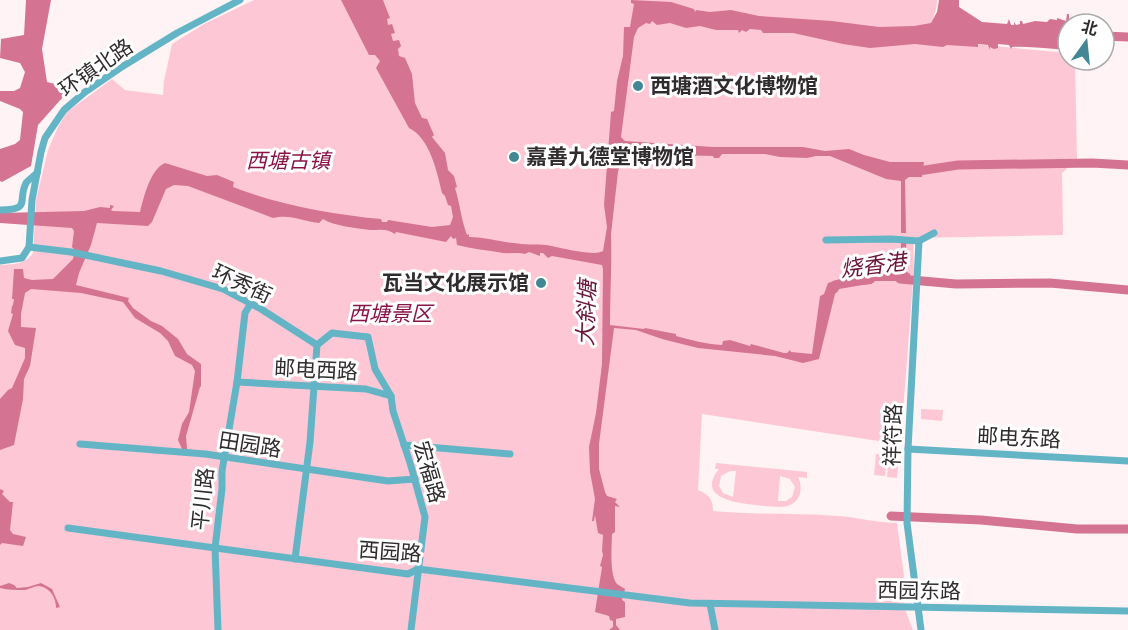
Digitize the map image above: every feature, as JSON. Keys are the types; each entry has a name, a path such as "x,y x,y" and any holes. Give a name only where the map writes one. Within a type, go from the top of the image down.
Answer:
{"street":[{"name":"环镇北路","path":"29,246 32,200 45,138 53,124 72,103 120,68 177,33 240,0"},
{"path":"0,210 12,210 19,207 23,202 26,183 38,173"},
{"path":"826,240 891,238 920,241 934,233"},
{"name":"祥符路","path":"920,241 908,449 907,523 921,630"},
{"path":"0,261 22,258 29,246"},
{"name":"环秀街","path":"29,246 87,255 198,281 251,303 317,345"},
{"name":"平川路","path":"218,630 215,548 224,458 237,382 245,313 251,303"},
{"path":"295,559 315,386 317,345 332,333 368,337 375,369 391,396"},
{"name":"邮电西路","path":"237,382 366,389 391,396"},
{"name":"宏福路","path":"391,396 393,411 425,517 411,630"},
{"name":"田园路","path":"80,444 205,454 388,481 415,479"},
{"path":"404,445 510,454"},
{"name":"邮电东路","path":"908,449 1128,461"},
{"name":"西园路","path":"68,528 408,574 418,569 710,604"},
{"path":"710,604 715,630"},
{"name":"西园东路","path":"710,604 1128,611"}],"green space":[{"name":"西塘景区","path":"254,0 937,0 928,40 1056,52 1056,72 1075,72 1077,159 1062,173 1063,235 913,238 914,269 901,438 898,444 702,414 698,490 710,498 713,511 837,516 897,523 906,592 903,604 913,630 0,630 0,265 22,262 33,253 36,200 48,150 67,112 112,79 125,90 163,95 172,44 204,24"},
{"path":"921,409 943,410 942,421 921,419"},
{"path":"876,454 887,455 885,476 874,475"},
{"path":"889,455 899,456 897,478 887,477"},
{"path":"716,463 807,472 807,478 798,477 800,493 792,504 781,507 745,504 720,497 713,490 712,481 719,469 715,469","holes":["730,471 736,471 733,497 723,493 719,486 721,476","780,476 790,479 795,487 792,497 786,501 778,501"]}],"shaded area":[{"path":"26,0 51,0 42,49 47,82 71,88 38,125 31,166 2,182 0,181 0,149 20,140 23,112 0,101 0,91 14,91 20,88 25,72 20,63 0,58 1,39 24,35"},
{"path":"341,0 383,0 390,18 387,19 388,25 392,24 395,33 391,34 393,41 399,40 401,46 398,49 399,56 405,58 412,74 415,103 422,118 427,119 434,135 432,137 445,153 448,170 454,176 463,223 469,237 598,253 603,251 607,227 604,205 611,112 614,111 617,81 623,56 624,27 630,27 634,4 631,0 671,2 694,9 695,12 696,10 710,12 731,10 759,16 879,27 931,23 937,12 939,0 959,0 959,7 982,22 1007,24 1009,19 1011,25 1014,25 1014,22 1016,25 1020,24 1020,21 1023,24 1056,20 1056,49 1026,47 1012,47 1011,49 1009,45 998,44 998,48 990,47 990,50 988,45 978,44 978,47 915,44 870,48 793,33 763,33 761,30 750,29 739,33 738,30 716,30 700,26 686,28 670,23 657,25 652,21 638,28 634,37 621,137 625,141 713,147 803,147 825,151 849,149 890,162 924,162 922,177 909,177 905,180 906,233 901,233 901,181 886,179 830,156 807,158 765,154 722,154 719,158 714,158 713,156 675,155 621,147 623,151 618,172 611,234 610,325 645,328 710,344 722,345 723,341 730,340 784,353 790,350 812,354 820,296 824,294 828,283 849,276 895,273 901,270 901,243 906,243 907,272 910,274 910,281 872,281 872,284 861,285 860,280 844,283 835,294 819,359 803,363 775,356 698,348 636,330 614,328 599,444 599,469 607,496 617,499 615,502 620,507 615,506 612,560 614,580 625,589 622,600 625,602 625,617 616,619 616,625 620,630 609,630 613,627 613,621 609,616 595,612 602,567 600,566 603,555 603,535 598,533 595,515 592,521 595,499 590,472 589,447 602,364 602,265 552,256 548,258 543,253 540,253 540,256 529,252 525,254 506,253 468,248 457,245 456,238 453,239 451,236 446,242 396,232 395,234 386,230 345,226 323,219 319,223 290,217 273,218 188,186 174,185 166,189 152,222 148,226 97,223 76,285 129,298 128,301 133,308 178,339 187,354 201,364 201,386 186,436 187,449 182,449 178,440 182,424 189,412 195,371 192,365 175,356 168,341 160,333 135,318 123,302 81,293 31,289 25,293 21,314 21,327 36,328 30,366 24,379 23,399 14,445 0,450 0,399 12,388 25,358 25,348 15,345 8,331 13,314 11,313 14,299 12,299 14,269 23,269 24,278 53,279 73,259 75,250 72,247 74,231 72,228 0,223 0,213 84,211 100,207 110,208 110,205 114,206 111,210 113,211 140,212 151,178 165,163 207,176 217,175 234,182 233,187 306,208 381,219 382,222 388,220 432,227 450,225 453,217 451,206 448,205 442,193 427,147 422,139 409,128 376,68 380,61 375,55 369,55"},
{"path":"0,489 4,491 2,494 10,502 13,502 10,530 13,534 26,537 23,546 2,543 0,545"},
{"path":"9,583 17,588 41,583 52,589 60,607 56,608 52,594 43,587 37,586 25,590 0,588"}],"waterway":[{"path":"1116,36 1128,37"},
{"path":"912,172 958,165 1092,163 1128,165"},
{"name":"烧香港","path":"834,289 835,285 871,279"},
{"name":"烧香港","path":"900,279 956,284 1050,283 1128,290"},
{"path":"891,516 981,520 1077,529 1128,529"}],"place":[{"name":"西塘酒文化博物馆","path":"638,86"},
{"name":"嘉善九德堂博物馆","path":"514,157"},
{"name":"瓦当文化展示馆","path":"541,283"}],"park label":[{"name":"西塘古镇","path":"288,161"}],"water label":[{"name":"大斜塘","path":"586,313"}]}
